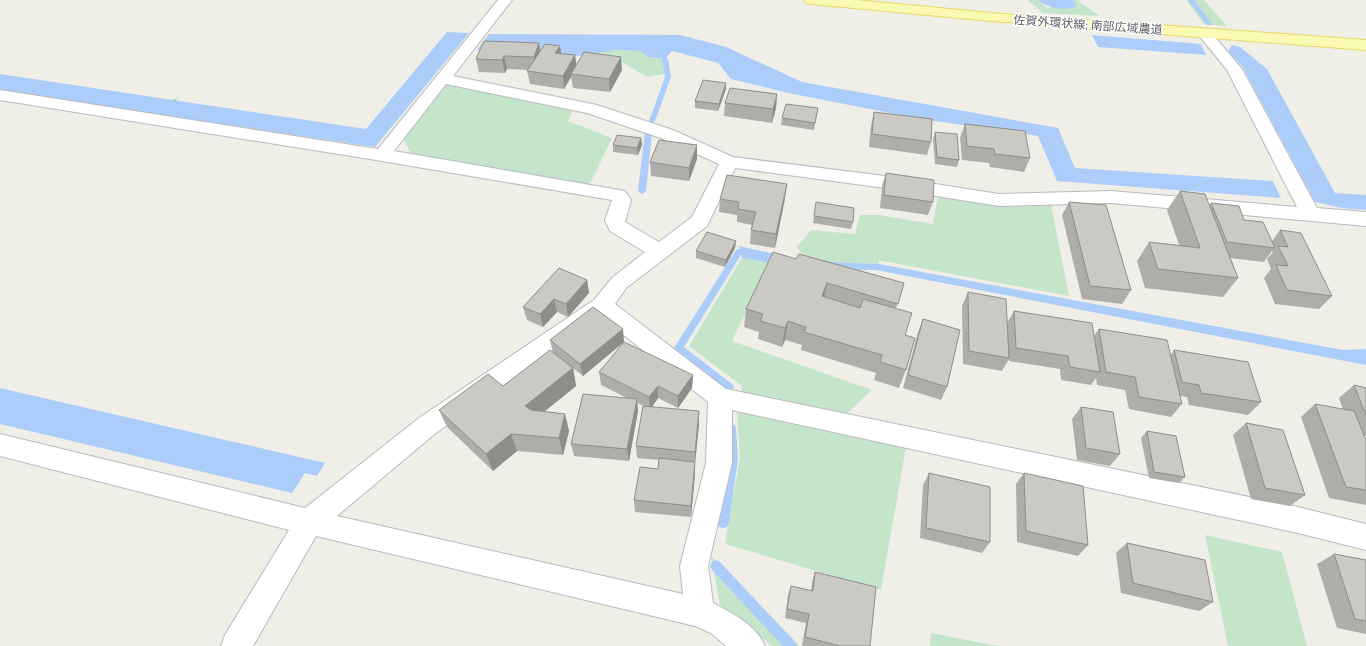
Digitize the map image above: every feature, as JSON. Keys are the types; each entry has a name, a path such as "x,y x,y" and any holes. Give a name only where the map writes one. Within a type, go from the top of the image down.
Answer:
{"main road":[{"name":"佐賀外環状線; 南部広域農道","path":"811,0 991,17 1366,45"}],"street":[{"path":"382,155 505,0"},
{"path":"1204,33 1234,69 1310,214"},
{"path":"443,79 591,109 667,134 729,162 886,182 999,200 1111,197 1366,219"},
{"path":"0,96 382,155 618,194 622,200 615,220 618,226 660,252"},
{"path":"236,646 309,522 428,425 602,306 619,283 700,221 729,162"},
{"path":"602,306 720,398 1298,520 1366,536"},
{"path":"699,612 694,566 719,463 720,398"},
{"path":"0,445 309,522 699,612 721,623 750,646"}],"green space":[{"path":"1028,0 1038,0 1047,8 1075,2 1072,0 1077,0 1100,16 1043,13"},
{"path":"1186,0 1204,0 1227,26 1204,24"},
{"path":"616,50 640,51 648,57 665,59 670,73 647,77 620,61 579,56"},
{"path":"446,84 573,110 568,121 612,138 589,186 413,156 403,139"},
{"path":"938,196 1004,207 1051,205 1069,296 878,260 879,264 807,261 797,247 811,230 855,234 860,215 879,215 933,224"},
{"path":"742,258 770,263 732,341 872,390 842,418 743,396 741,385 689,346"},
{"path":"737,412 906,447 881,590 725,544 740,457"},
{"path":"1205,535 1282,552 1307,646 1228,646"},
{"path":"711,556 800,646 772,646 720,605"},
{"path":"931,633 992,645 1001,646 930,646"}],"water":[{"path":"1038,0 1072,0 1075,2 1076,7 1056,8"},
{"path":"447,32 469,33 375,147 0,91 0,74 366,129"},
{"path":"489,34 680,35 726,47 802,82 1058,128 1075,168 1273,181 1281,198 1057,181 1038,136 921,119 788,93 731,79 718,63 672,51 665,59 648,57 640,51 616,50 579,56 477,50"},
{"path":"1092,35 1201,44 1206,55 1098,47"},
{"path":"1232,45 1240,47 1267,69 1335,193 1366,195 1366,210 1342,208 1315,202 1242,66 1228,51"},
{"path":"739,246 807,261 879,264 1343,350 1366,349 1366,365 876,270 809,270 742,258"},
{"path":"0,388 325,463 317,476 305,473 292,493 0,424"}],"building":[{"path":"484,41 539,43 534,57 504,56 502,60 476,59"},
{"path":"545,44 560,46 555,53 575,55 563,76 527,71"},
{"path":"584,52 621,57 609,79 571,74"},
{"path":"703,80 726,83 719,104 695,101"},
{"path":"730,88 777,94 773,109 725,103"},
{"path":"786,104 818,108 815,123 782,118"},
{"path":"874,112 932,119 931,142 872,134"},
{"path":"965,124 1025,131 1030,158 995,154 994,149 967,146"},
{"path":"935,132 957,134 959,160 937,157"},
{"path":"617,135 641,138 637,148 613,145"},
{"path":"659,140 697,145 689,168 650,162"},
{"path":"886,173 934,180 933,202 884,195"},
{"path":"727,175 787,184 776,234 751,230 756,212 738,209 739,202 720,199"},
{"path":"1180,191 1205,194 1238,278 1158,269 1149,242 1200,248"},
{"path":"816,202 854,208 853,222 814,216"},
{"path":"1069,202 1106,205 1131,290 1090,286"},
{"path":"1211,203 1239,206 1244,220 1263,222 1275,248 1227,242"},
{"path":"1280,230 1301,233 1332,296 1287,290 1276,265 1288,266 1278,246 1288,247"},
{"path":"707,232 736,241 726,260 696,251"},
{"path":"773,252 796,259 799,254 904,283 898,304 827,283 822,296 860,308 863,299 912,313 905,335 915,338 906,370 880,362 882,355 804,332 806,327 788,321 785,328 760,321 763,314 746,309"},
{"path":"559,268 587,280 566,304 554,299 540,314 523,307"},
{"path":"968,292 1006,299 1009,358 969,351"},
{"path":"593,307 623,329 580,364 550,340"},
{"path":"1014,311 1092,323 1100,372 1070,367 1068,356 1016,348"},
{"path":"923,319 960,330 947,387 908,375"},
{"path":"1099,329 1167,340 1182,404 1139,397 1135,377 1106,372"},
{"path":"624,342 693,375 678,396 658,386 649,397 599,372"},
{"path":"550,350 573,368 525,406 531,410 565,414 559,438 511,434 486,454 439,410 488,374 503,386"},
{"path":"1174,350 1248,362 1261,402 1201,393 1199,385 1182,382"},
{"path":"1354,385 1366,388 1366,415"},
{"path":"583,394 637,399 627,449 571,444"},
{"path":"1315,404 1354,411 1366,440 1366,490 1346,487"},
{"path":"643,406 699,411 695,452 636,446"},
{"path":"1081,407 1113,412 1120,454 1086,448"},
{"path":"1246,423 1283,430 1305,495 1265,488"},
{"path":"1147,431 1176,436 1185,477 1154,472"},
{"path":"659,458 695,462 691,506 634,500 640,467 658,469"},
{"path":"929,473 990,487 990,542 926,528"},
{"path":"1024,473 1083,486 1088,545 1026,531"},
{"path":"1127,543 1205,560 1213,602 1133,583"},
{"path":"1334,554 1366,560 1366,621 1355,619"},
{"path":"815,572 876,587 870,646 840,646 805,637 809,614 787,609 791,586 813,591"}],"waterway":[{"path":"1191,0 1209,24"},
{"path":"652,121 668,77 665,59"},
{"path":"642,191 648,134"},
{"path":"729,387 679,348 739,252 752,254"},
{"path":"723,523 733,459 731,428"},
{"path":"716,566 791,646"}]}
